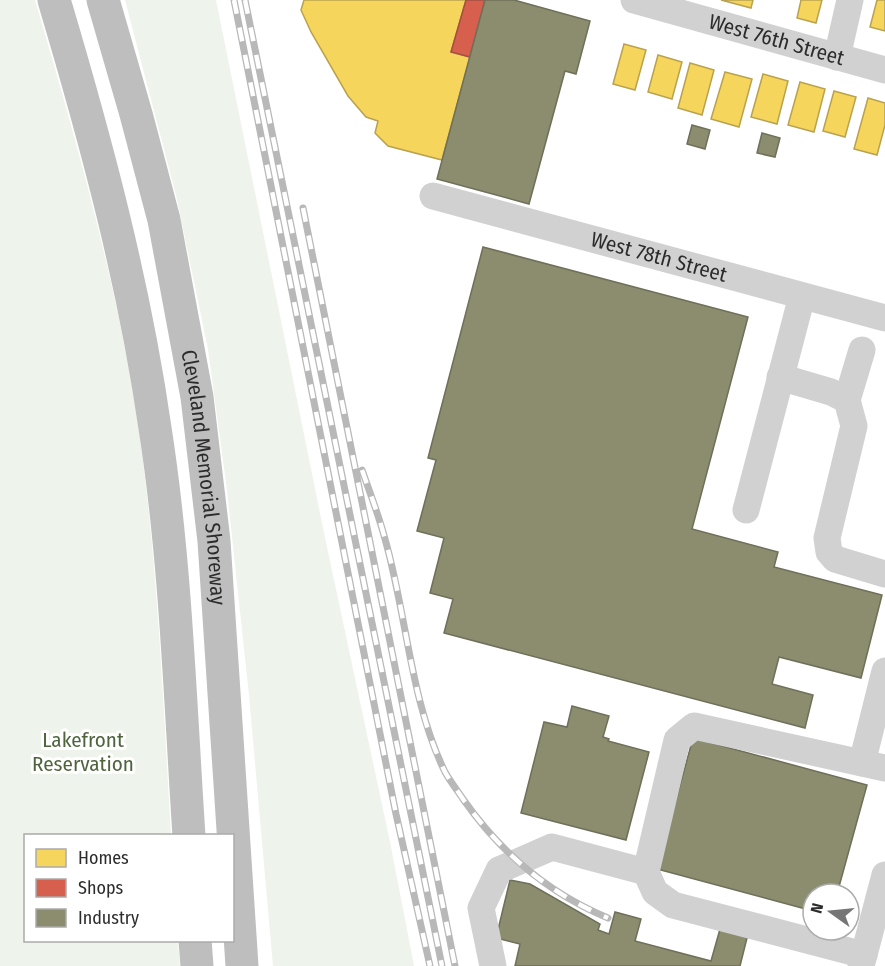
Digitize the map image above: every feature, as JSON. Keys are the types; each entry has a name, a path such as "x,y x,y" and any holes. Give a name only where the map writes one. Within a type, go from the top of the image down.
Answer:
{"highway":[{"name":"Cleveland Memorial Shoreway","path":"54,0 114,215 134,304 153,410 168,532 189,834"},
{"name":"Cleveland Memorial Shoreway","path":"103,0 164,220 197,397 214,541 233,834"},
{"name":"Cleveland Memorial Shoreway","path":"234,842 242,966"},
{"path":"236,872 255,966"},
{"path":"195,942 197,966"}],"street":[{"name":"West 76th Street","path":"634,0 885,70"},
{"path":"837,57 850,0"},
{"name":"West 78th Street","path":"433,196 885,318"},
{"path":"746,510 802,296"},
{"path":"862,351 847,400 854,426 827,538 829,552 835,559 885,574"},
{"path":"780,377 831,392 847,400"},
{"path":"885,671 873,765 694,726 676,740 646,872 655,892 673,905 862,960 885,875"},
{"path":"493,966 481,908 499,870 552,847 646,872"}],"green space":[{"name":"Lakefront Reservation","path":"0,0 35,0 90,194 124,342 133,392 153,558 171,834 24,834 24,942 178,942 180,966 0,966"},
{"path":"125,0 216,0 414,966 273,966 249,695 227,490 208,349 176,195"}],"building: Homes":[{"path":"304,0 466,0 451,52 470,57 442,160 388,146 375,133 378,121 366,117 348,96 311,32 301,10"},
{"path":"721,0 753,0 751,8"},
{"path":"801,0 822,0 816,23 797,18"},
{"path":"877,0 885,0 885,31 870,27"},
{"path":"624,44 646,50 635,90 613,84"},
{"path":"658,55 682,62 672,99 648,92"},
{"path":"690,63 714,70 702,115 678,108"},
{"path":"725,72 752,79 739,127 711,119"},
{"path":"763,74 788,81 777,124 751,117"},
{"path":"800,82 825,89 814,132 788,125"},
{"path":"834,91 856,97 845,137 823,131"},
{"path":"868,98 885,103 885,125 877,155 854,149"}],"building: Shops":[{"path":"466,0 485,0 470,57 451,52"}],"building: Industry":[{"path":"485,0 514,0 590,21 576,74 565,71 529,204 437,179"},
{"path":"692,125 710,130 705,149 687,144"},
{"path":"762,133 780,138 775,157 757,153"},
{"path":"483,247 748,317 692,529 778,552 774,567 882,595 861,678 779,657 772,684 813,695 805,728 444,633 453,599 430,593 444,538 417,531 436,460 428,458"},
{"path":"572,706 609,716 603,737 609,739 608,741 649,752 626,840 521,813 544,722 567,727"},
{"path":"693,738 867,785 840,882 801,882 801,908 657,869"},
{"path":"510,880 530,884 600,924 598,930 609,934 615,912 641,919 635,941 711,961 722,922 749,930 740,966 515,966 520,944 496,938"}],"railway":[{"path":"234,0 396,814 430,966"},
{"path":"245,0 442,966"},
{"path":"303,208 455,966"},
{"path":"362,470 380,522 392,568 416,687 433,744 445,772 477,818 509,853 565,896 608,918"}]}
